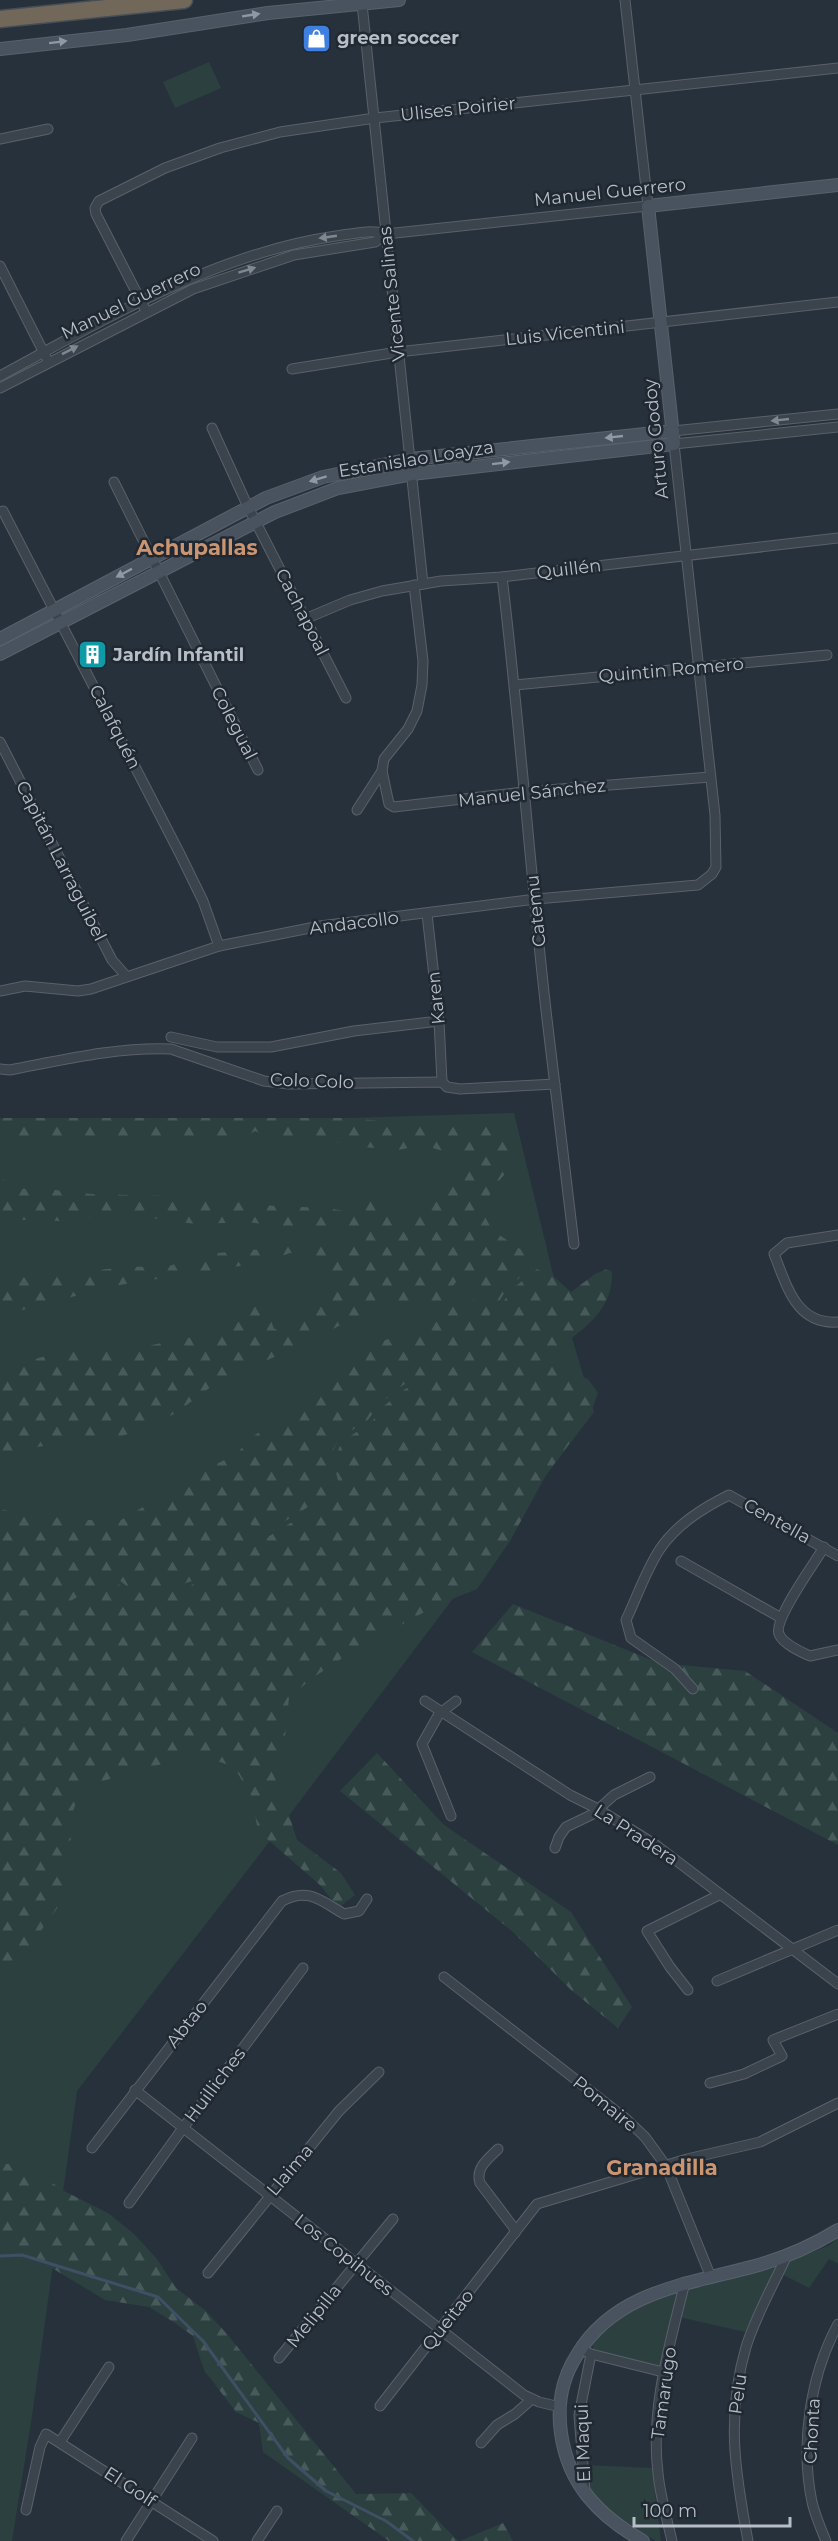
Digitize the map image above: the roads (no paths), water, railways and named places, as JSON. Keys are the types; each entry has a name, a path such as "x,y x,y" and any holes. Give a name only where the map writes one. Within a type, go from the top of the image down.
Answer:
{"highway":[{"path":"0,8 76,0"},
{"path":"0,20 184,0"}],"street":[{"path":"0,49 137,33 268,13 399,0"},
{"name":"Arturo Godoy","path":"625,0 637,90 697,668 715,815 716,867 712,874"},
{"name":"Vicente Salinas","path":"362,4 411,459 423,661 422,685 417,711 408,729 384,759 382,767"},
{"name":"Ulises Poirier","path":"144,307 95,208 99,201 165,168 220,148 280,132 375,118 838,68"},
{"path":"0,140 48,129"},
{"name":"Manuel Guerrero","path":"0,376 43,352 144,307 223,277 294,255 375,242 386,234 838,185"},
{"path":"0,266 48,362"},
{"name":"Luis Vicentini","path":"292,369 398,352 838,302"},
{"name":"Manuel Guerrero","path":"0,388 144,307"},
{"name":"Estanislao Loayza","path":"0,654 255,521 294,503 338,488 412,474 838,414"},
{"name":"Estanislao Loayza","path":"0,639 248,507 285,490 323,477 411,459 838,427"},
{"name":"Cachapoal","path":"212,428 248,507 346,698"},
{"name":"Colegual","path":"114,482 258,770"},
{"name":"Calafquén","path":"3,511 180,854 203,901 219,946"},
{"name":"Quillén","path":"305,619 350,600 419,585 838,538"},
{"name":"Catemu","path":"502,577 574,1244"},
{"name":"Quintin Romero","path":"515,685 827,655"},
{"name":"Capitán Larraguibel","path":"0,742 112,960 126,976"},
{"path":"357,810 382,767"},
{"name":"Manuel Sánchez","path":"382,767 387,799 394,807 524,792 710,777"},
{"name":"Andacollo","path":"0,991 25,986 78,991 91,989 219,946 320,926 536,900 698,885 712,874"},
{"name":"Karen","path":"427,914 439,1021 442,1082"},
{"name":"Colo Colo","path":"171,1036 217,1047 271,1047 354,1031 439,1021"},
{"name":"Colo Colo","path":"0,1070 121,1050 155,1048 171,1049 264,1081 281,1083 442,1082 447,1087 460,1089 555,1084"},
{"path":"838,1235 787,1244 774,1254 795,1304 822,1323 838,1322"},
{"name":"Centella","path":"693,1689 675,1669 631,1638 626,1620 660,1549 700,1510 729,1495 838,1556"},
{"path":"824,1547 781,1618 778,1633 781,1638 810,1656 838,1650"},
{"path":"681,1561 781,1618"},
{"name":"La Pradera","path":"425,1701 570,1795 598,1809 656,1845 838,1984"},
{"path":"451,1816 422,1744 441,1713 456,1701"},
{"path":"555,1848 566,1827 588,1817 614,1795 650,1777"},
{"name":"Abtao","path":"92,2148 282,1901 294,1895 308,1894 344,1914 359,1911 367,1899"},
{"path":"688,1990 647,1931 719,1895"},
{"path":"717,1981 838,1930"},
{"name":"Huilliches","path":"129,2203 303,1968"},
{"name":"Pomaire","path":"444,1977 625,2118 645,2137 666,2166 710,2275"},
{"path":"710,2083 744,2074 782,2056 773,2040 838,2014"},
{"name":"Llaima","path":"208,2273 339,2111 379,2073"},
{"name":"Los Copihues","path":"135,2090 440,2330 532,2399 560,2407"},
{"path":"666,2166 760,2142 838,2103"},
{"path":"498,2149 479,2169 477,2175 514,2228 515,2233"},
{"name":"Queitao","path":"380,2406 537,2204 666,2166"},
{"name":"Melipilla","path":"279,2358 393,2219"},
{"path":"643,2541 586,2496 569,2467 562,2446 560,2407 564,2382 603,2322 618,2311 640,2299 685,2282 755,2266 807,2248 838,2230"},
{"name":"Pelu","path":"748,2541 735,2476 734,2422 738,2383 747,2345 787,2255"},
{"name":"Tamarugo","path":"672,2541 658,2474 656,2434 663,2372 685,2282"},
{"name":"Chonta","path":"826,2541 812,2503 807,2447 812,2399 825,2349 838,2324"},
{"path":"586,2351 663,2372"},
{"name":"El Maqui","path":"586,2351 579,2415 586,2496"},
{"path":"60,2442 109,2367"},
{"path":"481,2443 497,2425 515,2414 532,2399"},
{"name":"El Golf","path":"26,2510 40,2447 46,2434 213,2541"},
{"path":"126,2541 192,2438"},
{"path":"257,2541 277,2511"}],"waterway":[{"path":"0,2256 22,2255 158,2297 203,2341 288,2458 326,2491 386,2521 413,2541"}],"place":[{"name":"green soccer","path":"316,38"},
{"name":"Jardín Infantil","path":"92,655"}],"district":[{"name":"Achupallas","path":"197,547"},
{"name":"Granadilla","path":"662,2167"}]}
